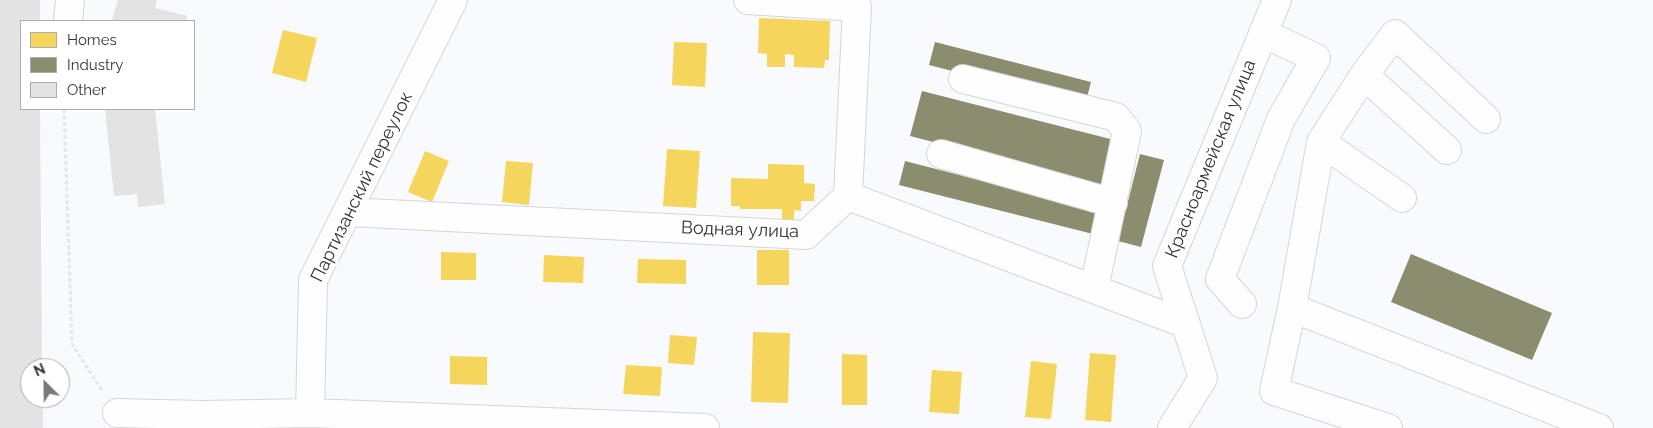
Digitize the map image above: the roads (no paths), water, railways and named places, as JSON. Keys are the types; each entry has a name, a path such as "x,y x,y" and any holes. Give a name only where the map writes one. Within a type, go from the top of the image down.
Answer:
{"street":[{"path":"68,20 70,0"},
{"name":"Партизанский переулок","path":"310,413 313,280 453,0"},
{"path":"748,0 857,7 848,196 1186,324"},
{"name":"Красноармейская улица","path":"1172,428 1203,378 1167,266 1277,0"},
{"path":"1242,304 1220,279 1280,119 1316,58 1263,33"},
{"path":"1388,428 1274,391 1292,308 1321,142 1364,75 1395,34 1486,119"},
{"path":"1364,75 1447,150"},
{"path":"963,78 1116,117 1127,131 1094,290"},
{"path":"1321,142 1402,198"},
{"path":"940,154 1113,202"},
{"name":"Водная улица","path":"348,212 806,235 848,196"},
{"path":"1292,308 1599,428"},
{"path":"117,413 194,422 310,413 705,428"}]}
